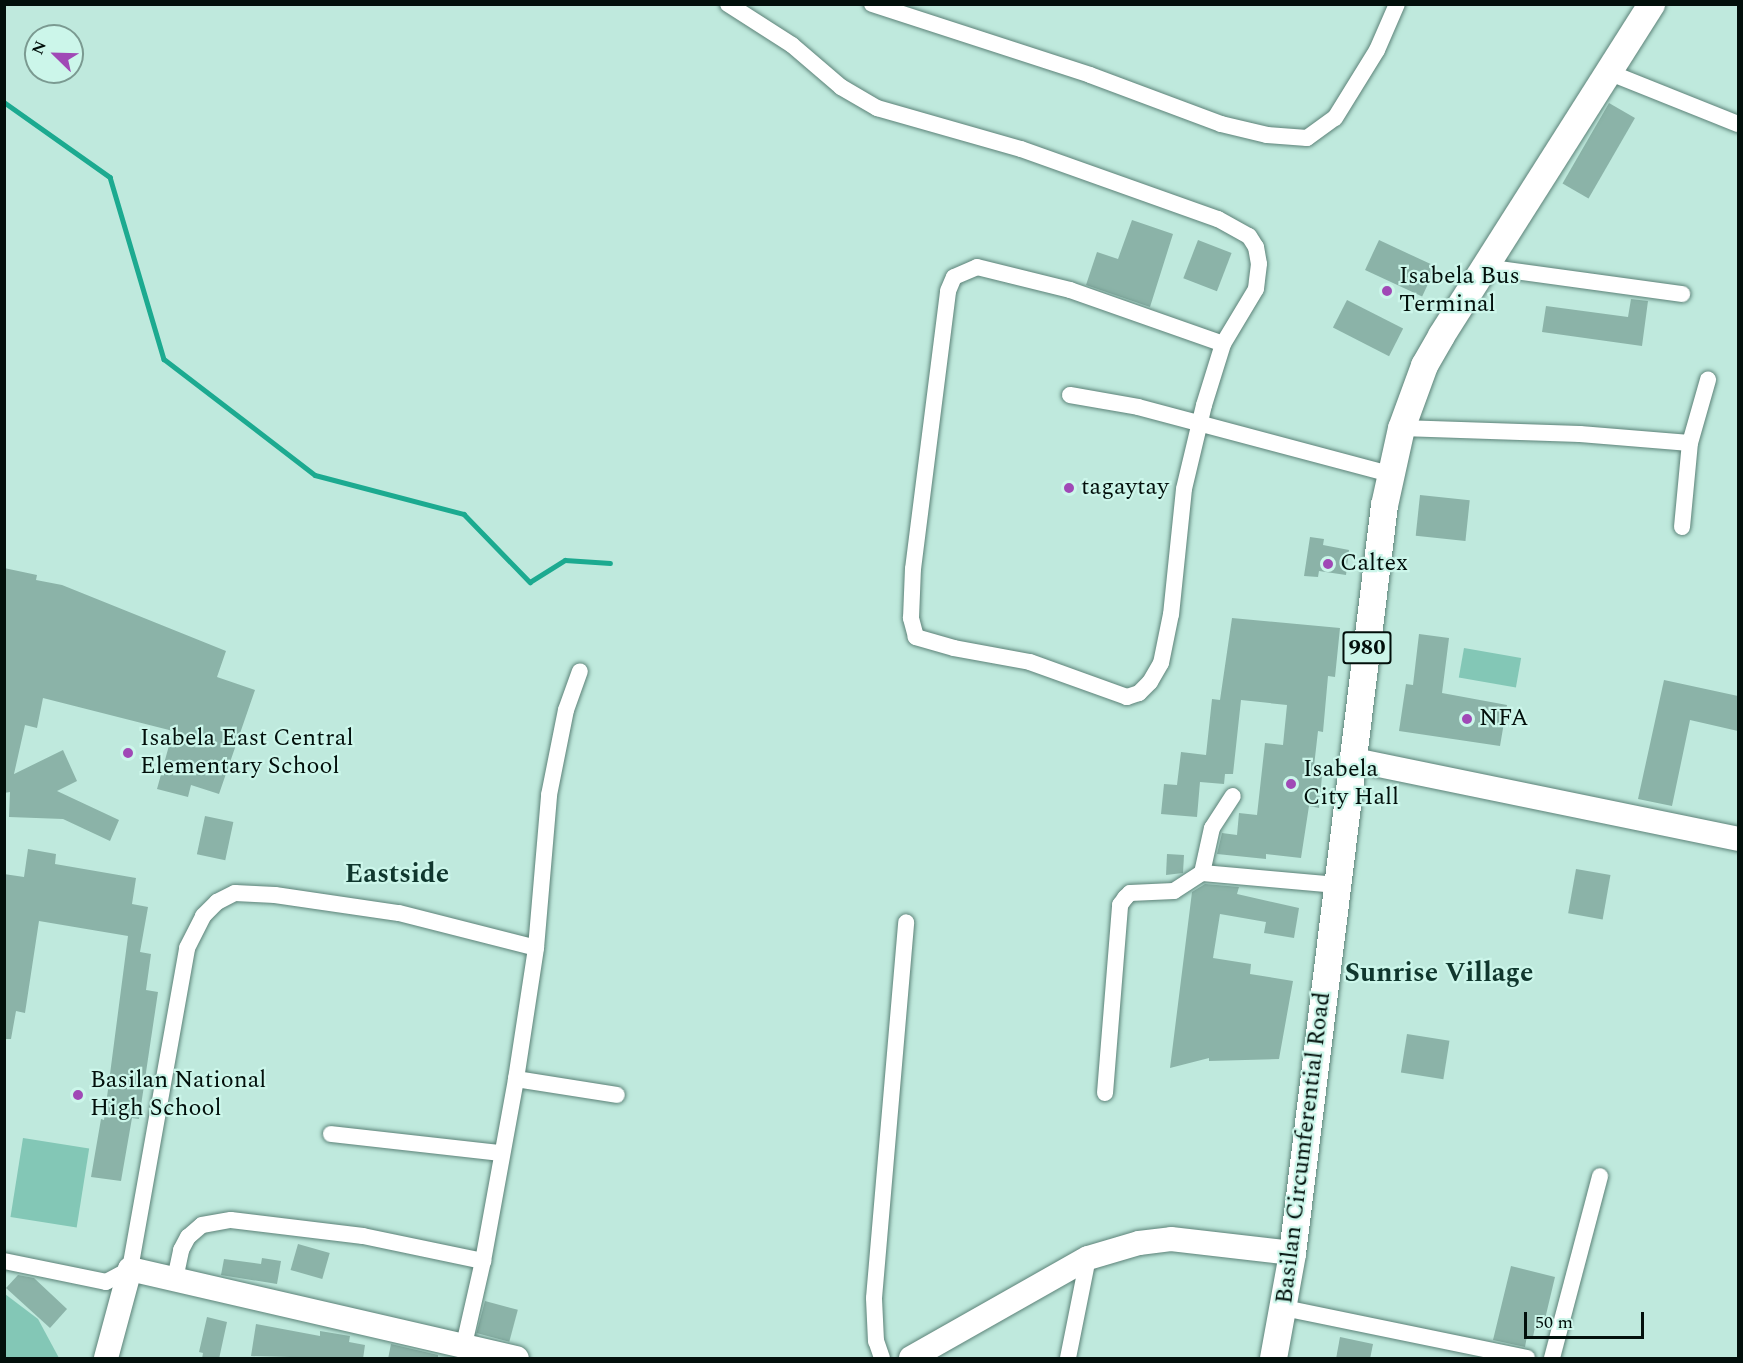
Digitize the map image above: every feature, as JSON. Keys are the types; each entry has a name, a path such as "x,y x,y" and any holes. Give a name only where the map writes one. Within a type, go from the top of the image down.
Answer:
{"main road":[{"name":"Basilan Circumferential Road","path":"1273,1359 1284,1308 1292,1253 1390,474 1401,428 1424,365 1651,4"}],"street":[{"path":"728,4 792,45 841,87 877,108 1021,149 1239,228 1256,247 1259,264 1256,289 1223,344 1184,489 1171,614 1161,663 1139,693 1127,697 1030,662 954,648 916,637 911,618 913,569 948,291 954,277 976,267 1039,282 1223,344"},
{"path":"872,4 1090,75 1221,124 1268,135 1307,138 1335,118 1377,50 1397,4"},
{"path":"1608,72 1738,124"},
{"path":"1485,267 1682,294"},
{"path":"1682,526 1690,443 1708,380"},
{"path":"1070,395 1200,424 1390,474"},
{"path":"1401,428 1580,434 1690,443"},
{"path":"463,1349 483,1261 500,1153 516,1078 536,948 549,795 566,710 580,671"},
{"path":"1354,760 1738,839"},
{"path":"1202,873 1212,828 1233,796"},
{"path":"1105,1093 1120,905 1130,893 1174,891 1202,873 1337,885"},
{"path":"106,1359 130,1269 188,948 203,916 217,902 235,893 286,896 399,913 536,948"},
{"path":"882,1359 876,1341 874,1298 906,922"},
{"path":"516,1078 616,1095"},
{"path":"331,1134 500,1153"},
{"path":"1552,1359 1600,1176"},
{"path":"176,1279 181,1250 188,1237 202,1225 231,1220 363,1236 483,1261"},
{"path":"911,1359 1088,1258 1139,1243 1171,1239 1292,1253"},
{"path":"1068,1359 1088,1258"},
{"path":"4,1262 106,1282 130,1269 463,1349 518,1359"},
{"path":"1284,1308 1527,1359"}],"green space":[{"path":"1464,648 1521,658 1516,688 1459,678"},
{"path":"23,1138 89,1148 77,1227 10,1217"},
{"path":"5,1294 38,1319 59,1358 5,1358"}],"building":[{"path":"1609,103 1635,118 1588,199 1562,184"},
{"path":"1132,220 1173,234 1150,307 1086,285 1097,252 1118,259"},
{"path":"1198,240 1232,253 1217,291 1183,278"},
{"path":"1379,240 1436,267 1422,297 1365,270"},
{"path":"1631,299 1648,301 1642,346 1542,332 1546,306 1628,317"},
{"path":"1347,300 1403,329 1389,356 1333,328"},
{"path":"1420,495 1470,500 1465,541 1416,536"},
{"path":"1310,537 1324,539 1323,545 1349,550 1346,575 1319,571 1318,577 1304,576"},
{"path":"4,568 37,575 36,580 62,585 226,651 217,677 255,690 219,794 191,785 188,797 157,789 173,731 43,698 37,728 25,725 14,774 63,750 77,781 57,791 119,820 110,841 63,819 9,817 10,792 4,793"},
{"path":"1232,618 1340,628 1335,677 1328,676 1323,732 1318,731 1313,775 1322,776 1319,808 1309,806 1301,858 1266,854 1266,859 1217,854 1222,833 1237,835 1239,813 1257,815 1265,743 1283,745 1287,705 1241,700 1233,774 1225,774 1224,784 1200,782 1197,817 1161,814 1164,784 1177,785 1181,752 1206,755 1212,699 1220,700"},
{"path":"1419,634 1449,638 1442,693 1507,705 1500,746 1399,731 1406,684 1413,685"},
{"path":"1664,680 1738,696 1738,731 1690,720 1672,806 1638,799"},
{"path":"205,816 233,822 225,860 197,854"},
{"path":"28,849 56,854 55,864 136,878 132,904 148,907 140,952 151,954 146,990 158,992 139,1119 132,1118 121,1181 91,1177 101,1119 104,1120 128,936 39,921 25,1013 16,1011 11,1039 4,1039 4,874 24,877"},
{"path":"1167,854 1184,855 1183,873 1166,875"},
{"path":"1576,869 1610,875 1603,919 1568,913"},
{"path":"1205,884 1239,887 1237,894 1299,908 1294,938 1264,933 1266,922 1220,914 1213,958 1251,964 1250,974 1293,981 1279,1059 1209,1061 1209,1058 1170,1068 1192,892"},
{"path":"1407,1034 1449,1041 1443,1079 1401,1073"},
{"path":"298,1244 330,1253 322,1279 291,1270"},
{"path":"262,1258 281,1261 277,1284 221,1275 224,1259 261,1264"},
{"path":"1511,1266 1555,1277 1545,1319 1537,1317 1533,1337 1527,1336 1525,1347 1493,1340"},
{"path":"18,1275 34,1278 67,1309 50,1328 6,1288"},
{"path":"485,1301 518,1310 509,1342 476,1333"},
{"path":"207,1317 227,1322 219,1359 202,1359 203,1353 199,1352"},
{"path":"256,1324 320,1336 320,1331 350,1336 349,1342 365,1345 363,1359 251,1356"},
{"path":"1340,1337 1373,1344 1370,1359 1336,1359"},
{"path":"391,1344 438,1355 438,1359 388,1359"}],"waterway":[{"path":"4,102 110,177 164,359 315,475 464,514 530,582 565,560 610,563"}],"place":[{"name":"Isabela Bus Terminal","path":"1387,291"},
{"name":"tagaytay","path":"1069,488"},
{"name":"Caltex","path":"1328,564"},
{"name":"NFA","path":"1467,719"},
{"name":"Isabela East Central Elementary School","path":"128,753"},
{"name":"Isabela City Hall","path":"1291,784"},
{"name":"Basilan National High School","path":"78,1095"}],"district":[{"name":"Eastside","path":"397,875"},
{"name":"Sunrise Village","path":"1439,974"}]}
